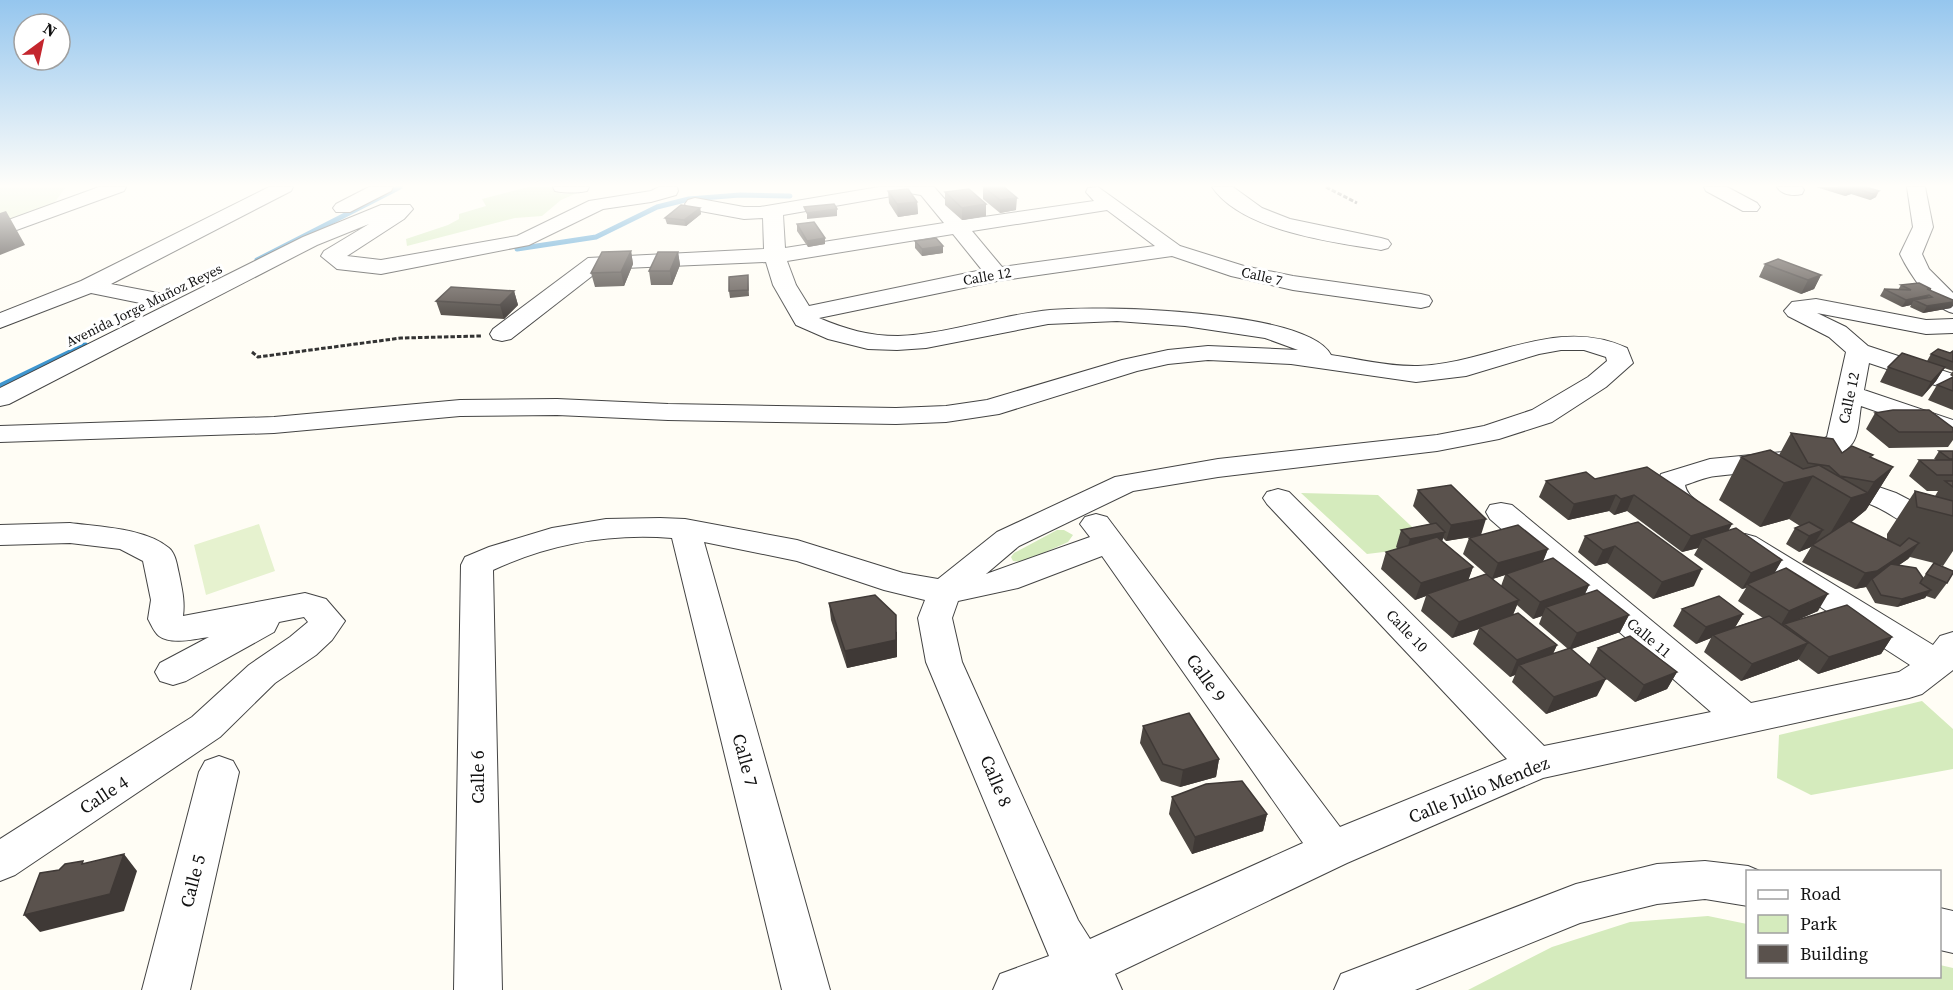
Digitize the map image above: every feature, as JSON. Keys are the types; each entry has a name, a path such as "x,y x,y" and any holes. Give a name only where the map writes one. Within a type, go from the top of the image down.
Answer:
{"street":[{"path":"0,321 89,286 193,233"},
{"name":"Avenida Jorge Muñoz Reyes","path":"0,374 290,233"},
{"name":"Avenida Jorge Muñoz Reyes","path":"0,398 329,233"},
{"name":"Avenida Jorge Muñoz Reyes","path":"368,233 332,256 345,264 381,267 522,242 544,233"},
{"path":"773,233 774,256 789,295 804,315 804,320 850,339 876,344 907,344 999,324 1050,317 1140,313 1280,333 1307,343 1319,354 1319,360"},
{"path":"502,334 596,263 774,256 914,233"},
{"path":"964,233 997,274"},
{"name":"Calle 7","path":"1150,233 1173,250 1239,271 1293,283 1421,301"},
{"path":"1327,233 1381,244"},
{"path":"1920,233 1911,254 1920,272 1953,306"},
{"name":"Calle 12","path":"804,315 816,309 997,274 1173,250"},
{"path":"89,286 155,299"},
{"path":"1953,326 1926,327 1816,306 1800,307 1796,311 1851,340 1859,351 1953,383"},
{"path":"0,434 274,425 460,408 557,407 668,412 896,416 946,414 990,408 1131,364 1208,353 1319,360 1416,374 1466,368 1536,347 1584,342 1603,346 1618,353 1620,363 1597,382 1542,416 1489,433 1437,443 1218,468 1125,483 1008,539 945,591"},
{"name":"Calle 12","path":"1859,351 1850,394 1855,453 1821,453 1781,463 1713,468 1671,480 1669,488 1679,503 1948,654"},
{"path":"1850,394 1930,420 1953,430"},
{"path":"1855,453 1953,535"},
{"path":"1781,463 1885,499 1953,535"},
{"name":"Calle 10","path":"1278,498 1536,764"},
{"name":"Calle 9","path":"1087,502 1094,521 1107,542 1332,850"},
{"name":"Calle 11","path":"1501,512 1743,718"},
{"name":"Calle 6","path":"478,990 477,565 498,554 544,541 592,532 639,527 685,530"},
{"path":"685,530 808,553 893,581 945,591 984,586 1107,542"},
{"name":"Calle 7","path":"685,530 806,990"},
{"path":"0,536 70,533 127,540 158,556 168,600 165,619 172,628 191,628 290,607"},
{"name":"Calle 8","path":"945,591 935,618 944,662 1062,935 1056,983"},
{"name":"Calle 4","path":"0,861 206,727 262,674 303,646 328,621 314,607 304,605 290,607"},
{"path":"173,672 290,607"},
{"name":"Calle Julio Mendez","path":"1056,983 1332,850 1536,764 1909,684 1948,654"},
{"name":"Calle 5","path":"166,990 219,772"},
{"path":"1358,990 1576,904 1620,892 1657,884 1705,880 1746,886"}],"path":[{"path":"252,352 258,357 401,338 466,338 502,334"}],"green space":[{"path":"423,233 456,233 407,246 406,239"},
{"path":"1301,493 1378,495 1426,540 1400,550 1367,554"},
{"path":"259,524 275,571 206,595 194,545"},
{"path":"1057,530 1064,530 1073,535 1068,542 1023,562 1013,561 1011,557 1014,553"},
{"path":"1922,701 1953,729 1953,769 1811,795 1777,778 1779,735"},
{"path":"1708,916 1746,924 1746,978 1941,978 1941,965 1953,968 1953,990 1468,990 1552,947 1630,922"}],"building":[{"path":"802,233 822,233 825,238 807,241"},
{"path":"936,238 943,246 922,249 915,241"},
{"path":"631,251 621,272 591,273 602,252"},
{"path":"658,252 678,252 670,271 649,271"},
{"path":"1778,259 1821,275 1808,280 1765,264"},
{"path":"748,275 748,290 729,291 729,277"},
{"path":"1919,283 1953,302 1927,306 1914,300 1932,297 1929,295 1906,300 1884,289 1911,290 1901,285"},
{"path":"451,287 514,291 500,305 436,301"},
{"path":"1938,349 1950,353 1953,351 1953,362 1931,354"},
{"path":"1902,353 1945,367 1931,382 1888,367"},
{"path":"1953,377 1953,391 1937,385"},
{"path":"1893,410 1929,410 1953,428 1953,432 1899,432 1875,413"},
{"path":"1791,433 1833,439 1842,453 1852,446 1893,467 1874,482 1840,476 1829,466 1808,463"},
{"path":"1770,450 1803,469 1819,465 1868,493 1851,498 1813,476 1784,483 1741,457"},
{"path":"1939,451 1953,451 1953,459 1950,459"},
{"path":"1919,460 1953,460 1953,475 1937,475"},
{"path":"1647,467 1732,524 1691,536 1634,495 1621,499 1616,495 1574,504 1546,481 1586,472 1595,479"},
{"path":"1945,481 1953,481 1953,487"},
{"path":"1451,485 1486,519 1451,525 1418,490"},
{"path":"1915,491 1953,501 1953,516 1917,507"},
{"path":"1849,521 1900,546 1909,538 1919,543 1877,571 1865,573 1812,545"},
{"path":"1638,522 1702,569 1662,582 1615,546 1603,550 1585,536"},
{"path":"1809,522 1823,530 1809,536 1795,528"},
{"path":"1436,523 1445,532 1410,539 1401,530"},
{"path":"1518,525 1548,549 1498,563 1469,538"},
{"path":"1736,528 1782,560 1751,573 1703,538"},
{"path":"1437,537 1473,567 1421,583 1386,552"},
{"path":"1553,558 1589,585 1540,602 1506,574"},
{"path":"1934,563 1953,571 1947,583 1926,574"},
{"path":"1891,564 1916,568 1923,578 1920,583 1931,590 1902,599 1881,595 1872,579"},
{"path":"1786,568 1828,594 1789,611 1747,584"},
{"path":"1486,574 1519,600 1459,622 1427,594"},
{"path":"1597,590 1629,615 1577,633 1546,607"},
{"path":"875,595 896,615 896,640 845,651 829,603"},
{"path":"1719,596 1743,614 1706,627 1682,609"},
{"path":"1847,605 1892,637 1829,657 1784,624"},
{"path":"1518,613 1557,645 1517,660 1479,627"},
{"path":"1769,616 1808,643 1752,664 1713,635"},
{"path":"1630,636 1677,672 1644,685 1598,648"},
{"path":"1570,648 1606,679 1554,697 1519,665"},
{"path":"1189,713 1219,759 1183,770 1163,764 1143,726"},
{"path":"1242,781 1267,814 1195,837 1172,797 1206,784"},
{"path":"124,854 110,894 24,915 40,873 59,870 65,864 83,861 82,864"}],"waterway":[{"path":"257,260 309,233"},
{"path":"517,249 596,237 604,233"},
{"path":"0,387 85,346"}]}
